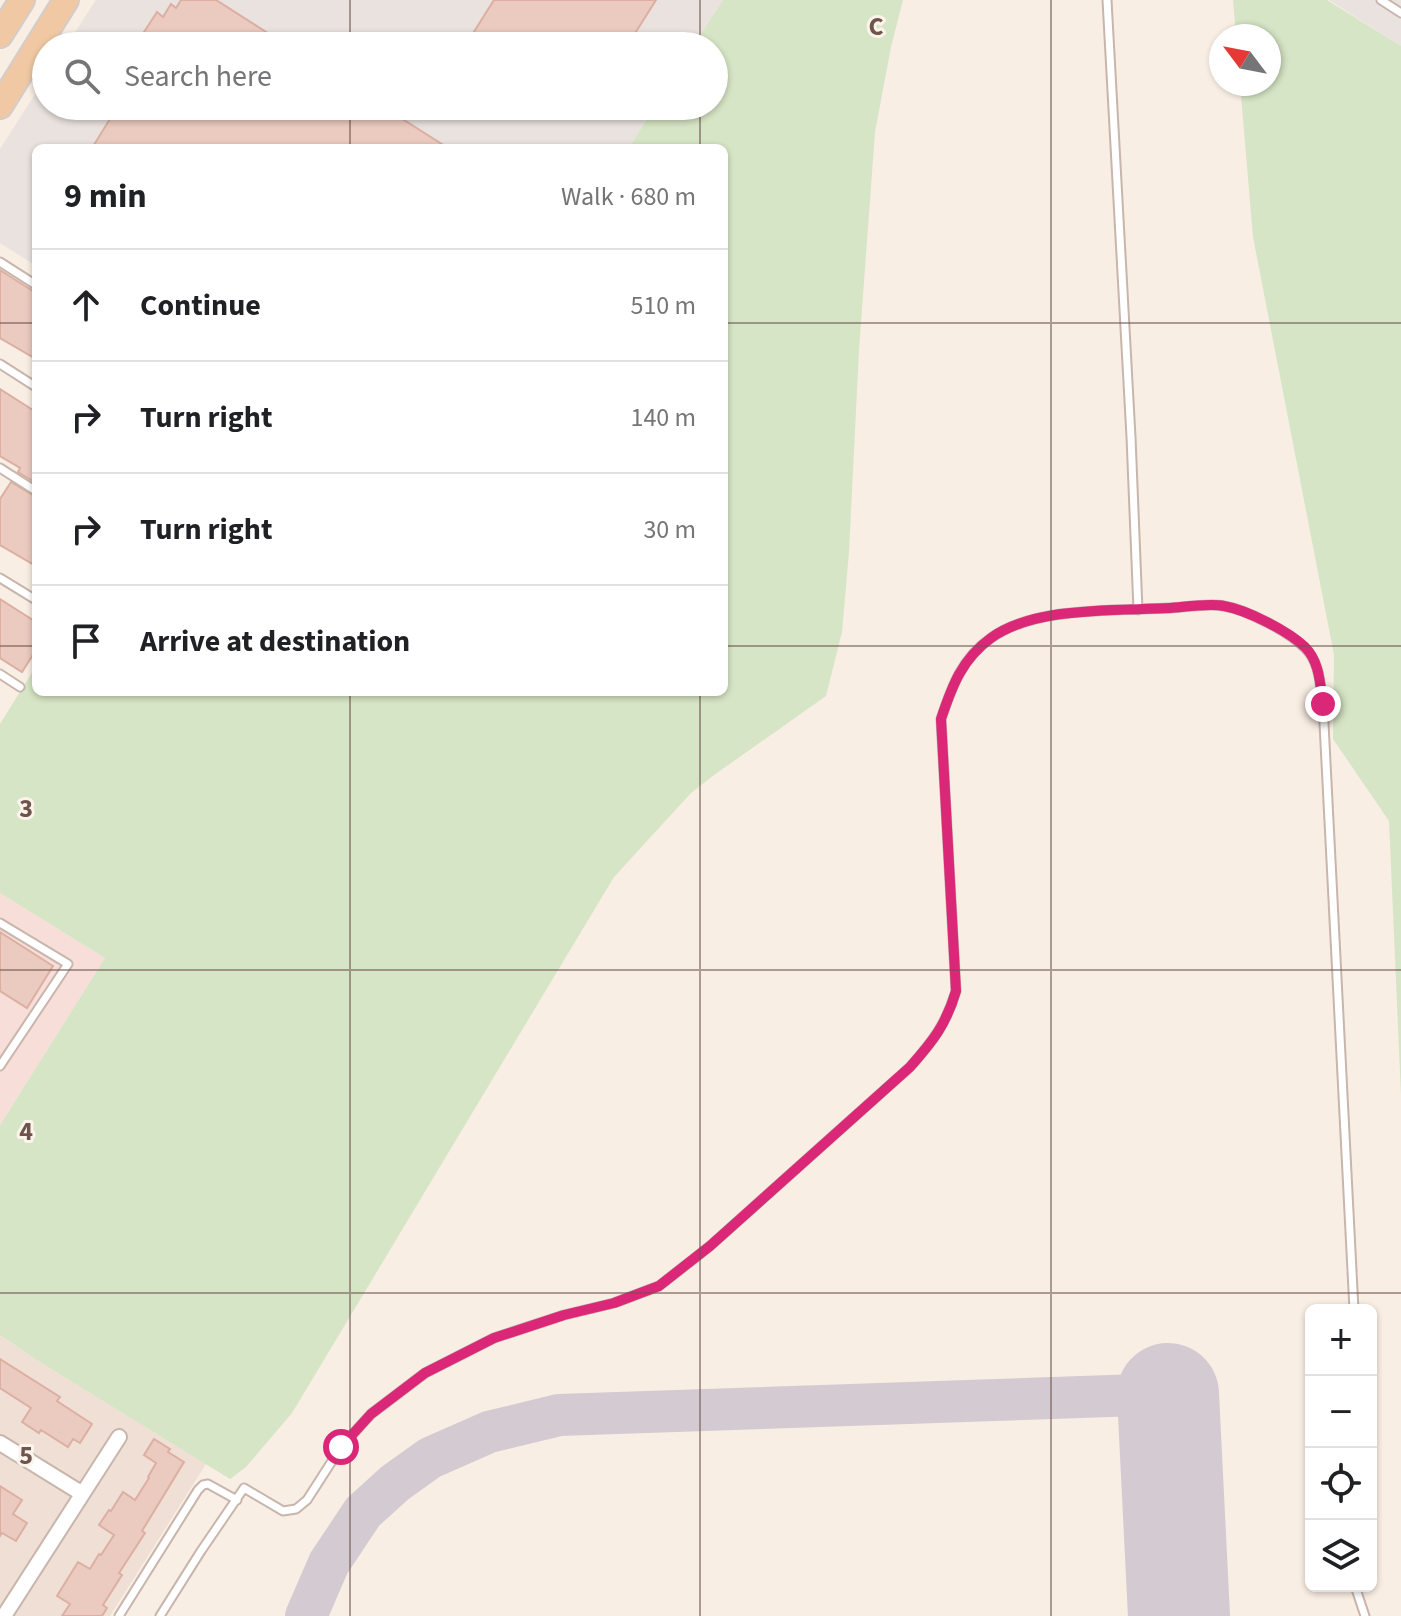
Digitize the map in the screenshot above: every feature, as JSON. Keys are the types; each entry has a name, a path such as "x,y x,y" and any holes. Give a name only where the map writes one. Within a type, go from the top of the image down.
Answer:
{"main road":[{"path":"0,35 22,0"},
{"path":"46,32 66,0"},
{"path":"0,106 32,55"}],"street":[{"path":"4,1616 119,1437"},
{"path":"0,1443 81,1493"}],"lane":[{"path":"1107,0 1138,610"},
{"path":"1381,0 1401,13"},
{"path":"0,262 32,282"},
{"path":"0,364 32,384"},
{"path":"0,468 32,488"},
{"path":"0,578 32,598"},
{"path":"160,1616 244,1488 283,1511 296,1509 307,1500 341,1447 371,1414 425,1373 494,1338 564,1315 614,1303 659,1286 710,1246 910,1067 930,1044 948,1015 956,991 941,719 952,684 970,656 992,637 1024,621 1068,613 1223,605 1265,620 1306,648 1317,667 1323,704 1354,1304"},
{"path":"0,674 20,687"},
{"path":"0,923 68,964 0,1066"},
{"path":"119,1616 203,1485 208,1484 237,1500"},
{"path":"1357,1592 1365,1616"}],"shaded area":[{"path":"96,0 723,0 702,32 75,32"},
{"path":"1329,0 1401,0 1401,46"},
{"path":"32,99 32,120 646,120 631,144 32,144 32,263 0,243 0,149"},
{"path":"0,893 105,958 0,1125"},
{"path":"0,1335 206,1464 110,1616 0,1616"}],"green space":[{"path":"723,0 903,0 875,132 859,350 849,552 842,632 826,696 691,793 614,877 292,1413 246,1467 230,1479 0,1335 0,1125 105,958 0,893 0,724 32,672 32,696 728,696 728,144 631,144 646,120 728,120 728,32 702,32"},
{"path":"1233,0 1327,0 1401,46 1401,1095 1389,821 1333,739 1334,655 1253,237 1241,96 1281,96 1281,24 1235,24"}],"building":[{"path":"181,0 216,0 266,32 144,32 157,12 163,17 171,4 176,8"},
{"path":"494,0 656,0 636,32 474,32"},
{"path":"109,120 404,120 442,144 94,144"},
{"path":"0,270 32,290 32,357 0,338"},
{"path":"0,389 32,409 32,481 18,472 20,468 0,456"},
{"path":"11,482 32,495 32,564 0,545 0,499"},
{"path":"0,599 32,619 32,656 22,672 0,658"},
{"path":"0,932 53,966 27,1008 0,991"},
{"path":"0,1359 60,1397 57,1401 92,1424 80,1443 73,1439 68,1447 22,1422 31,1408 0,1388"},
{"path":"154,1439 184,1462 119,1573 122,1575 103,1605 107,1608 102,1616 62,1616 70,1604 57,1596 78,1562 90,1569 114,1535 99,1525 123,1492 135,1500 156,1463 144,1455"},
{"path":"0,1486 22,1500 13,1514 27,1523 16,1541 2,1533 0,1536"}],"taxiway":[{"path":"306,1616 329,1563 363,1512 395,1483 430,1458 489,1432 559,1415 1168,1394"}],"runway":[{"path":"1168,1394 1179,1616"}],"route":[{"path":"341,1447 371,1414 425,1373 494,1338 564,1315 614,1303 659,1286 710,1246 910,1067 930,1044 948,1015 956,991 941,719 952,684 970,656 992,637 1024,621 1068,613 1223,605 1265,620 1306,648 1317,667 1323,704"}]}
